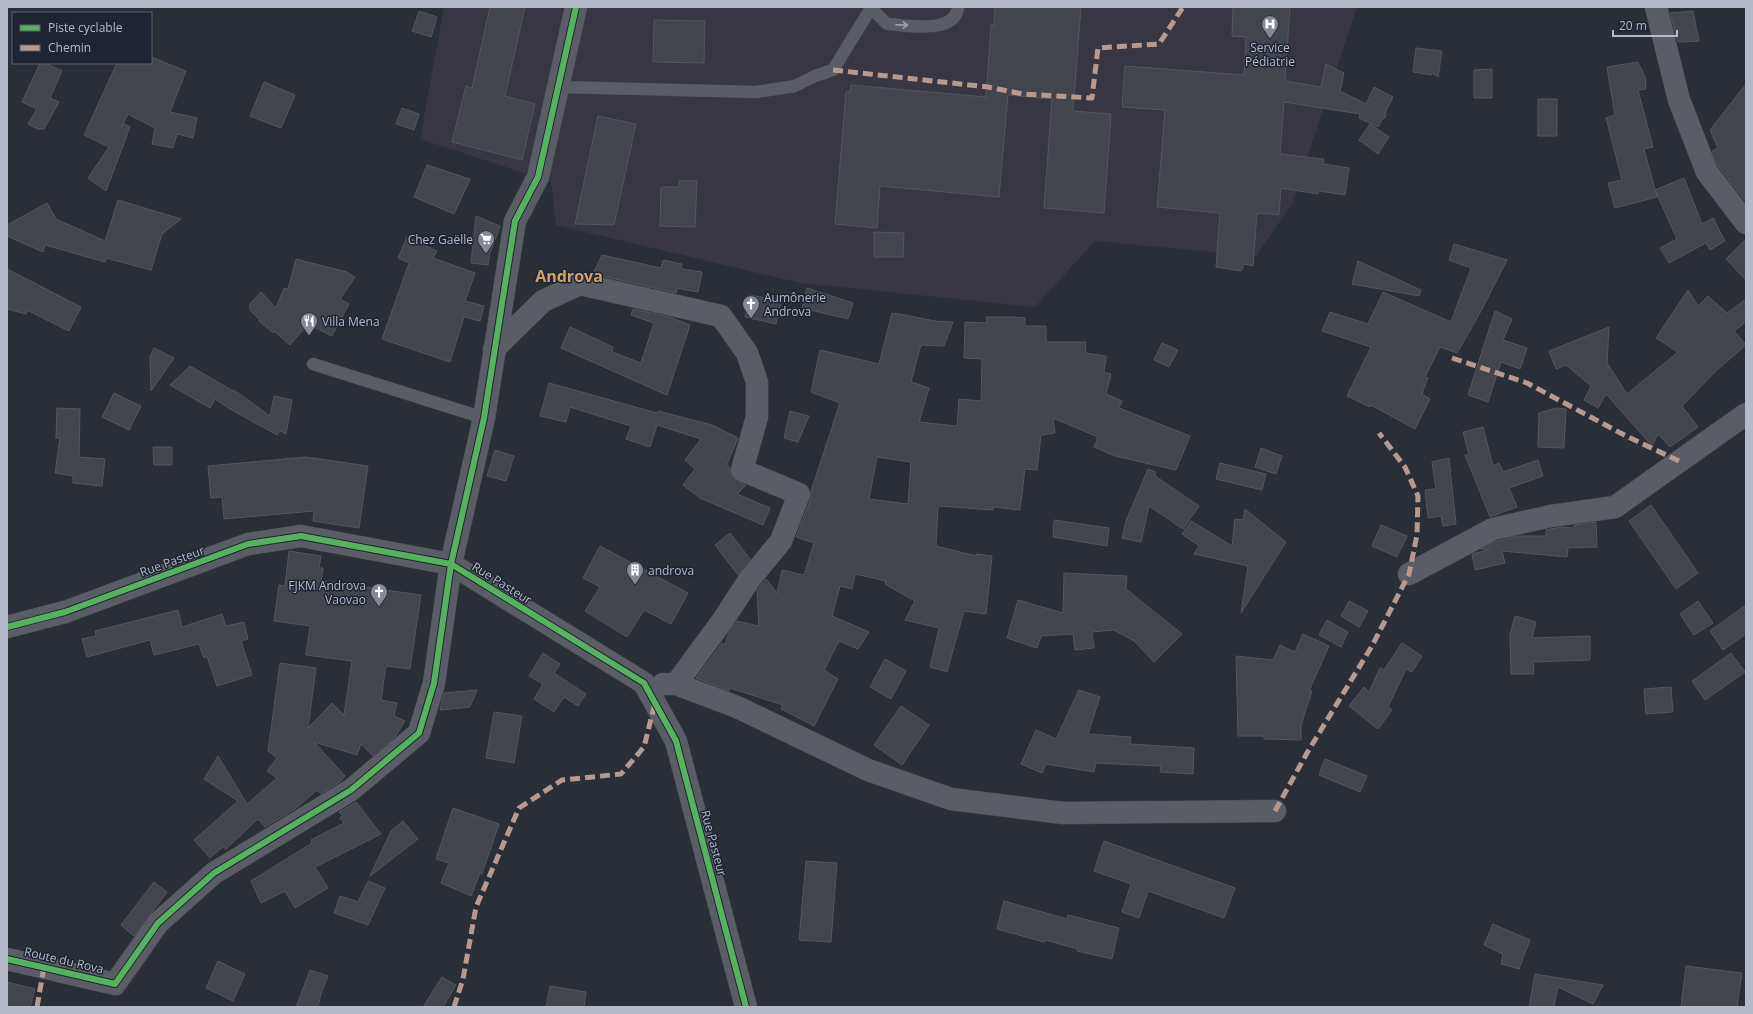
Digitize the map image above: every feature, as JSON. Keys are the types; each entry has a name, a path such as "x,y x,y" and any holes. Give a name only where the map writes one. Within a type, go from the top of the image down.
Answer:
{"street":[{"path":"451,564 484,418 515,221 538,177 576,7"},
{"path":"1656,7 1679,100 1707,172 1746,223"},
{"path":"494,349 543,301 580,284 721,316 747,353 757,382 757,417 742,470 799,494 782,540 749,580 723,620 676,684"},
{"path":"1409,574 1493,529 1551,516 1616,507 1746,414"},
{"name":"Rue Pasteur","path":"7,627 65,612 248,544 301,536 451,564 644,683 676,741 746,1007"},
{"name":"Route du Rova","path":"7,959 115,984 158,923 214,873 351,790 418,733 434,683 451,564"},
{"path":"644,683 676,684 737,707 868,770 951,798 1063,813 1275,811"}],"lane":[{"path":"559,87 756,92 795,86 833,70 871,8 887,24 938,26 950,22 957,13 958,7"},
{"path":"313,364 484,418"}],"shaded area":[{"path":"444,7 1357,7 1292,204 1256,256 1095,241 1035,307 800,283 556,225 551,182 420,139"}],"building":[{"path":"490,7 525,7 505,96 535,104 522,160 452,142 466,86 472,88"},
{"path":"995,7 1081,7 1073,111 1111,114 1104,213 1044,208 1052,99 1008,95 999,197 880,186 877,228 835,224 846,92 850,92 851,85 986,97 991,25 994,25"},
{"path":"1233,7 1290,7 1285,81 1321,87 1326,64 1344,73 1340,91 1366,104 1374,87 1393,97 1385,113 1385,118 1383,118 1378,127 1359,118 1360,114 1284,102 1280,154 1324,159 1323,164 1349,168 1345,195 1319,191 1318,194 1281,188 1279,215 1257,213 1253,266 1244,264 1241,271 1216,267 1220,213 1157,207 1165,110 1122,107 1125,66 1244,75 1246,37 1232,36"},
{"path":"419,11 437,17 431,37 412,31"},
{"path":"1693,11 1699,41 1678,42 1670,13"},
{"path":"654,20 705,21 704,63 653,62"},
{"path":"1416,48 1442,51 1438,77 1432,73 1431,75 1413,72"},
{"path":"152,57 186,71 170,112 197,118 193,138 177,134 173,148 152,144 155,128 128,114 121,128 124,124 130,127 106,191 88,178 109,147 84,135 117,64 152,64"},
{"path":"1638,62 1645,77 1646,89 1638,90 1653,147 1644,149 1657,197 1615,208 1608,183 1622,180 1606,118 1615,115 1607,67"},
{"path":"40,64 47,64 62,71 50,98 59,102 44,129 38,129 28,124 37,109 22,102"},
{"path":"1492,69 1492,98 1474,98 1474,70"},
{"path":"264,82 295,95 281,128 250,116"},
{"path":"1746,84 1746,202 1718,166 1712,151 1718,148 1710,130"},
{"path":"1538,99 1557,99 1557,136 1538,136"},
{"path":"402,108 419,114 414,130 396,124"},
{"path":"598,116 636,124 614,225 575,224"},
{"path":"1370,124 1389,137 1378,154 1359,140"},
{"path":"427,165 470,179 454,214 414,197"},
{"path":"1684,178 1702,224 1713,218 1725,241 1710,250 1706,243 1669,263 1660,248 1677,239 1655,190"},
{"path":"679,181 697,181 695,227 660,226 661,187 679,187"},
{"path":"118,200 181,219 162,234 151,270 106,258 105,262 45,245 43,252 7,236 7,225 47,203 56,219 105,241"},
{"path":"476,216 500,226 490,253 488,265 471,263"},
{"path":"874,232 904,233 903,257 874,257"},
{"path":"407,237 437,251 433,258 475,273 465,301 484,306 480,321 464,317 450,362 382,339 409,263 398,258"},
{"path":"1746,239 1746,280 1726,259"},
{"path":"1454,244 1507,260 1481,311 1457,353 1440,347 1425,377 1428,378 1422,394 1430,399 1415,429 1371,405 1370,407 1347,396 1371,347 1322,331 1330,312 1368,324 1383,292 1451,322 1471,268 1449,260"},
{"path":"602,255 661,268 663,260 682,264 681,269 702,272 698,292 677,288 676,293 593,274"},
{"path":"296,259 347,272 355,277 340,299 349,304 332,336 308,324 290,345 274,331 273,333 259,321 260,320 250,310 250,304 261,292 276,308 284,288 288,289"},
{"path":"1358,261 1421,290 1419,296 1352,284"},
{"path":"7,269 81,307 69,331 27,310 26,314 7,309"},
{"path":"807,288 853,303 848,319 802,308"},
{"path":"1688,290 1698,306 1708,296 1727,313 1746,299 1746,322 1734,331 1746,345 1717,370 1682,406 1698,427 1670,447 1658,434 1652,446 1606,394 1598,408 1584,400 1591,386 1566,365 1556,369 1549,351 1609,327 1607,363 1627,394 1678,352 1656,338"},
{"path":"750,295 781,301 776,324 745,317"},
{"path":"633,309 670,317 690,325 667,395 561,348 570,327 613,347 612,352 641,363 654,323 631,315"},
{"path":"1495,311 1512,319 1503,340 1527,348 1520,369 1501,362 1488,402 1468,395"},
{"path":"892,313 935,321 953,322 944,346 921,345 911,382 929,388 919,422 957,426 959,399 981,401 982,359 964,358 965,322 987,323 986,317 1025,318 1025,326 1046,326 1046,342 1086,342 1085,353 1106,356 1104,372 1111,374 1106,394 1122,401 1119,408 1190,436 1176,470 1115,456 1094,447 1098,437 1053,418 1055,433 1041,435 1037,470 1025,469 1020,510 993,507 993,510 938,506 936,546 976,556 976,554 992,556 986,614 964,611 947,672 930,667 939,628 905,620 915,601 885,584 886,581 855,574 852,589 840,586 832,616 869,632 858,649 839,641 824,670 838,679 814,726 781,709 783,705 730,688 729,691 696,678 722,643 725,645 728,635 737,621 759,626 757,590 766,579 777,593 782,570 804,575 814,543 796,537 811,498 811,491 840,403 811,392 820,350 879,364","holes":["877,457 911,462 908,504 869,499"]},
{"path":"1162,343 1178,350 1169,367 1154,360"},
{"path":"154,348 174,358 151,391 150,357"},
{"path":"190,366 233,391 234,390 270,416 274,396 292,400 286,434 280,431 277,435 215,399 210,408 170,385"},
{"path":"549,383 657,413 658,411 712,425 738,438 727,464 733,478 746,485 737,494 770,508 763,525 700,498 683,485 695,469 685,460 701,439 657,425 650,447 626,439 631,426 570,407 566,422 540,416"},
{"path":"114,393 141,406 129,430 102,417"},
{"path":"57,408 80,409 79,457 105,459 102,486 73,483 73,476 55,473 60,438 56,438"},
{"path":"1557,408 1566,409 1564,448 1538,447 1539,413"},
{"path":"790,411 809,416 798,442 784,438"},
{"path":"1483,427 1493,466 1499,463 1503,472 1538,460 1543,476 1509,488 1517,507 1490,517 1465,455 1469,455 1463,432"},
{"path":"153,447 172,447 172,465 154,465"},
{"path":"1261,448 1282,456 1276,474 1255,467"},
{"path":"495,450 514,456 506,481 487,476"},
{"path":"306,457 368,466 359,528 313,521 314,511 224,519 222,497 211,498 208,466"},
{"path":"1449,458 1456,524 1443,526 1441,516 1428,518 1425,490 1436,489 1432,462"},
{"path":"1220,463 1266,474 1262,490 1216,479"},
{"path":"1148,469 1156,472 1155,476 1199,506 1183,529 1149,506 1141,542 1122,538 1126,521"},
{"path":"1651,505 1698,573 1676,589 1629,521"},
{"path":"1245,509 1286,542 1241,613 1248,566 1194,554 1199,546 1182,534 1191,521 1232,546 1235,519 1243,520"},
{"path":"1054,520 1109,528 1107,546 1053,537"},
{"path":"1596,522 1597,547 1568,548 1567,557 1502,551 1505,563 1475,570 1472,554 1489,550 1481,549 1497,541 1518,536 1546,536 1546,530 1561,527 1574,528 1574,525"},
{"path":"1381,525 1407,536 1397,557 1372,546"},
{"path":"730,533 750,559 738,575 715,545"},
{"name":"androva","path":"600,546 688,593 671,624 644,610 627,637 585,611 600,587 583,578"},
{"path":"289,551 321,556 319,568 323,568 321,581 421,595 410,669 386,666 381,700 397,703 394,716 405,721 395,737 373,756 361,744 357,755 314,742 345,776 340,782 321,794 317,790 295,809 265,827 258,819 226,849 223,847 210,858 194,840 238,801 204,779 218,756 247,804 277,778 267,771 277,758 268,751 280,663 316,668 308,728 332,703 344,715 352,661 306,655 310,626 274,621 279,585 285,586"},
{"path":"1064,573 1127,576 1126,589 1182,634 1154,662 1134,641 1114,630 1092,632 1094,648 1075,650 1073,634 1041,636 1037,648 1007,638 1018,600 1063,613"},
{"path":"1349,601 1368,611 1359,627 1341,616"},
{"path":"1698,601 1713,623 1694,635 1680,614"},
{"path":"1746,605 1746,634 1723,650 1710,631"},
{"path":"178,610 182,627 222,614 226,626 244,622 248,639 241,641 252,675 217,686 207,656 204,658 199,644 154,655 150,640 87,657 82,639 96,636 95,631"},
{"path":"1515,616 1536,622 1532,638 1590,636 1590,660 1533,662 1534,674 1511,674 1510,634"},
{"path":"1327,620 1348,632 1341,647 1319,635"},
{"path":"1303,634 1329,646 1309,691 1312,691 1301,725 1301,740 1264,739 1264,736 1238,736 1236,656 1273,660 1280,645 1295,652"},
{"path":"1402,643 1422,656 1412,672 1406,669 1388,707 1392,710 1378,729 1349,706 1364,687 1369,692 1380,668 1384,670"},
{"path":"543,653 560,664 554,673 586,694 578,706 564,697 554,712 534,699 543,684 529,676"},
{"path":"1731,653 1745,672 1705,700 1692,681"},
{"path":"885,659 906,671 891,699 870,687"},
{"path":"1671,687 1673,712 1646,714 1644,689"},
{"path":"477,690 470,707 440,710 444,693"},
{"path":"1079,690 1100,697 1088,734 1131,737 1130,744 1194,748 1193,774 1160,772 1161,766 1096,763 1094,772 1046,764 1042,773 1021,764 1036,730 1056,739"},
{"path":"901,706 929,725 902,765 874,745"},
{"path":"494,712 522,716 514,763 486,758"},
{"path":"1325,759 1367,776 1360,792 1319,775"},
{"path":"356,802 381,834 315,867 328,888 295,908 285,891 261,903 251,881 312,843 311,840 344,823 340,818 343,816 339,812"},
{"path":"453,808 499,824 482,874 480,873 471,896 441,883 449,863 436,859"},
{"path":"403,821 418,839 370,876 391,831"},
{"path":"1104,841 1235,888 1224,918 1148,891 1139,918 1122,912 1131,884 1094,871"},
{"path":"806,861 837,863 831,942 799,940"},
{"path":"368,881 385,888 368,925 334,913 340,896 358,902"},
{"path":"154,882 167,892 134,936 121,925"},
{"path":"1004,901 1067,919 1068,915 1119,928 1112,959 1077,951 1078,949 1045,940 1044,942 997,929"},
{"path":"1493,924 1530,940 1519,969 1501,964 1503,954 1484,945"},
{"path":"218,961 245,974 233,1001 206,988"},
{"path":"1686,966 1742,973 1737,1007 1681,1007"},
{"path":"310,970 328,976 318,1007 296,1007"},
{"path":"1535,974 1603,985 1593,1004 1558,987 1554,1007 1529,1007"},
{"path":"442,977 456,985 443,1007 423,1007"},
{"path":"7,982 35,989 30,1007 7,1007"},
{"path":"550,986 586,992 584,1007 546,1007"}],"marked path":[{"path":"833,70 988,87 1023,94 1092,98 1098,48 1159,44 1183,7"},
{"path":"1452,358 1527,383 1628,437 1679,461"},
{"path":"1275,811 1307,753 1372,646 1409,574 1417,535 1418,496 1405,467 1379,433"},
{"path":"454,1007 463,979 476,907 519,808 562,780 621,774 644,747 655,703"},
{"path":"37,1007 44,967"}],"cycle path":[{"path":"7,959 115,984 158,923 214,873 351,790 419,733 434,683 451,564 484,418 515,221 538,177 576,7"},
{"path":"7,627 65,612 248,544 301,536 451,564 644,683 676,741 746,1007"}],"place":[{"name":"Service Pédiatrie","path":"1270,39"},
{"name":"Chez Gaëlle","path":"486,254"},
{"name":"Aumônerie Androva","path":"751,319"},
{"name":"Villa Mena","path":"309,336"},
{"name":"androva","path":"635,585"},
{"name":"FJKM Androva Vaovao","path":"379,607"}],"district":[{"name":"Androva","path":"569,276"}]}
